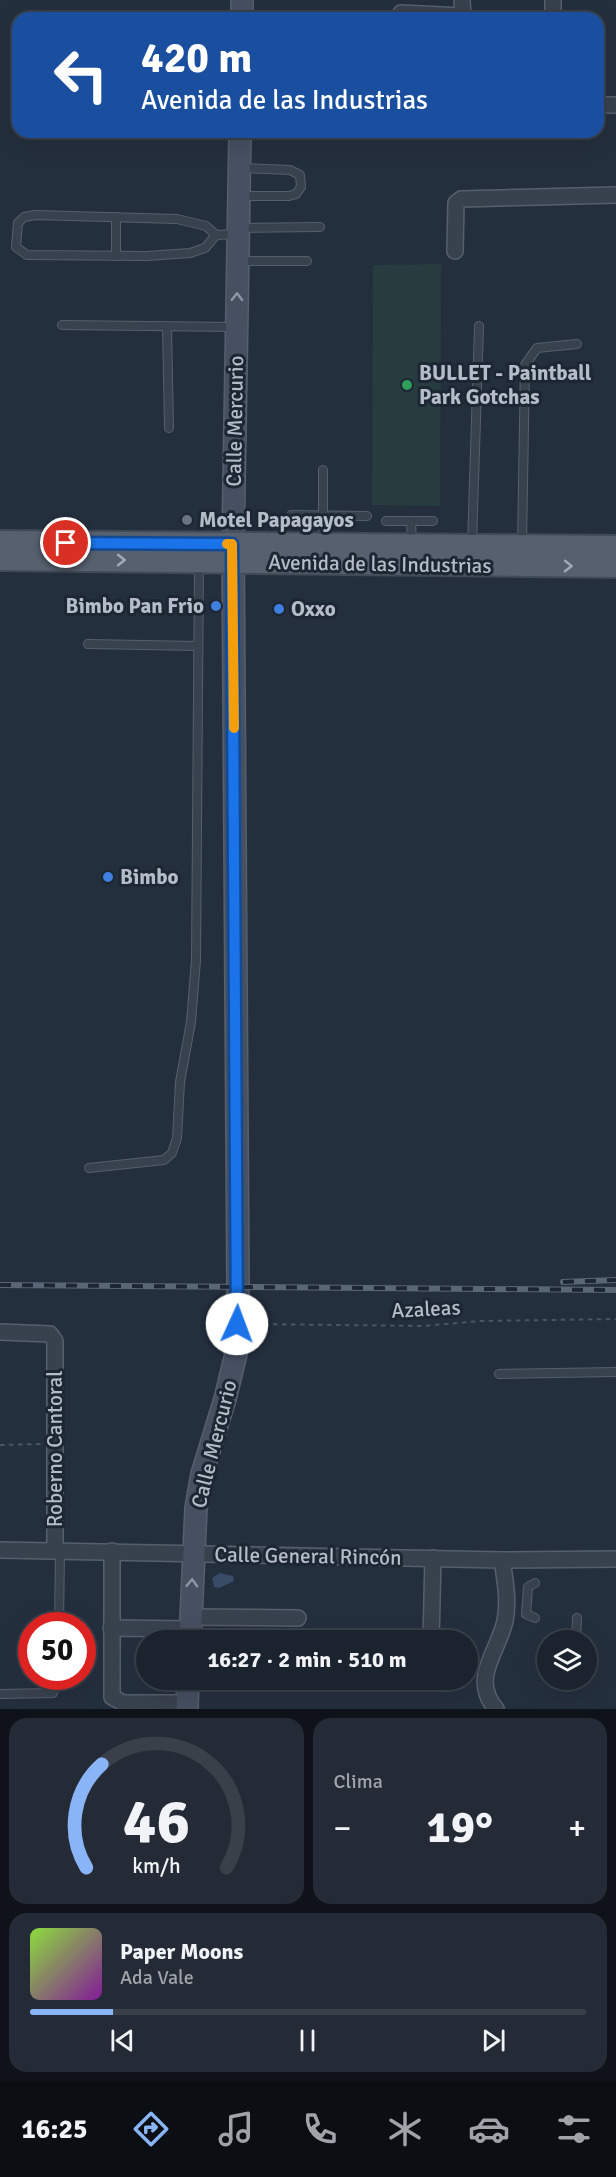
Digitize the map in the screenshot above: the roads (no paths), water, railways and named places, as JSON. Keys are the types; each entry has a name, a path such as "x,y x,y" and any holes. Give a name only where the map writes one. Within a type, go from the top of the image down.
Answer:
{"main road":[{"name":"Calle Mercurio","path":"190,1629 193,1554 200,1482 231,1379 236,1354 233,553 240,138"},
{"name":"Avenida de las Industrias","path":"0,542 184,555"},
{"name":"Avenida de las Industrias","path":"0,559 233,553 323,545 412,546 472,556"},
{"name":"Avenida de las Industrias","path":"233,553 522,556 616,547"},
{"name":"Avenida de las Industrias","path":"522,556 616,567"},
{"path":"187,1706 188,1690"}],"street":[{"path":"442,12 463,11"},
{"path":"455,250 454,218 456,203 461,199 616,195"},
{"name":"Roberno Cantoral","path":"0,1332 50,1334 54,1338 56,1346 57,1551"},
{"name":"Calle General Rincón","path":"0,1550 502,1560 616,1559"},
{"path":"112,1551 111,1695 123,1703 187,1706"},
{"path":"430,1630 433,1558"},
{"path":"496,1709 484,1686 488,1662 504,1623 507,1606 502,1560"},
{"path":"111,1628 190,1629 298,1618"}],"lane":[{"path":"239,196 296,194 302,181 296,172 290,170 240,168"},
{"path":"216,235 206,226 195,222 35,215 21,219 16,233 16,247 27,255 116,256 197,252 210,244 216,235 238,231 320,227"},
{"path":"116,217 116,256"},
{"path":"237,261 307,261"},
{"path":"62,325 237,327"},
{"path":"167,326 169,428"},
{"path":"472,556 479,326"},
{"path":"522,556 525,365 537,348 577,344"},
{"path":"323,470 323,545"},
{"path":"291,515 367,516"},
{"path":"386,520 433,521"},
{"path":"411,521 412,546"},
{"path":"89,1168 164,1160 172,1153 177,1138 180,1082 191,1022 196,960 198,646 184,555"},
{"path":"88,644 198,646"},
{"path":"499,1374 616,1372"},
{"path":"57,1551 58,1612"},
{"path":"535,1618 526,1614 526,1602 528,1587 536,1583"},
{"path":"576,1630 577,1618"},
{"path":"0,1694 53,1693 54,1690"}],"water":[{"path":"220,1573 233,1576 234,1581 219,1588 214,1587 212,1578"}],"railway":[{"path":"563,1282 616,1280"},
{"path":"0,1285 616,1290"}],"place":[{"name":"BULLET - Paintball Park Gotchas","path":"407,385"},
{"name":"Motel Papagayos","path":"187,520"},
{"name":"Bimbo Pan Frio","path":"216,606"},
{"name":"Oxxo","path":"279,609"},
{"name":"Bimbo","path":"108,877"}]}
